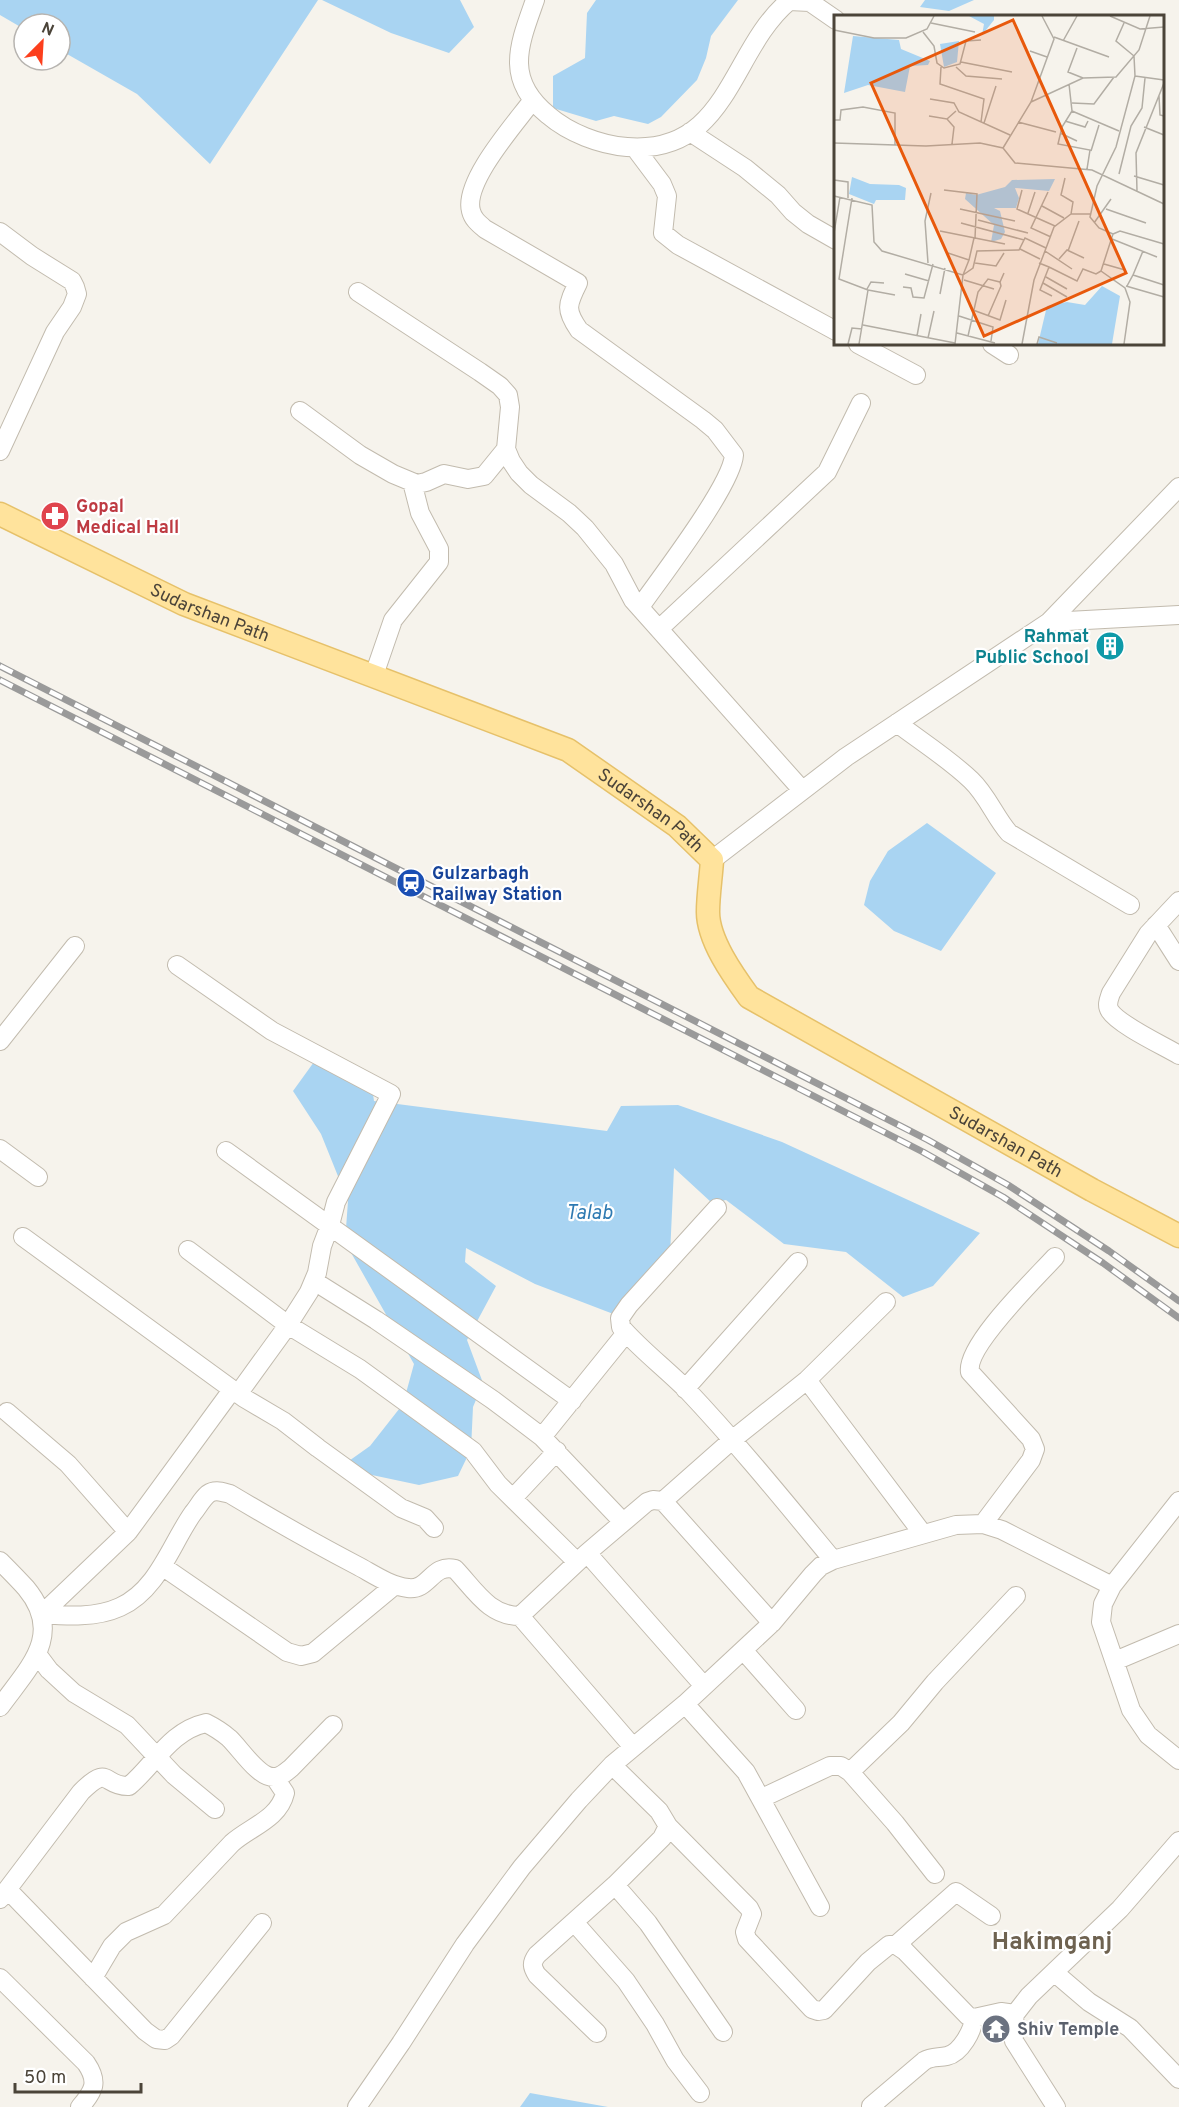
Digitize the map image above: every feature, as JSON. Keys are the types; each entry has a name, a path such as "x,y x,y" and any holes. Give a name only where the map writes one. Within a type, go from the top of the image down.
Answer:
{"main road":[{"name":"Sudarshan Path","path":"0,514 184,604 568,750 676,826 712,860 708,914 714,937 731,973 749,997 1092,1190 1179,1236"}],"street":[{"path":"535,0 522,34 519,50 519,67 532,101 550,117 571,130 608,146 635,148 674,141 698,128 720,104 768,23 789,1 810,2 834,19"},
{"path":"532,101 492,153 481,172 470,208 475,220 485,229 578,283 569,300 568,308 570,317 579,330 703,420 715,430 734,455 733,463 716,495 640,607"},
{"path":"690,132 745,168 808,224 834,239"},
{"path":"635,148 662,184 667,196 663,232 678,245 834,330"},
{"path":"0,232 25,252 72,281 76,294 72,307 55,332 0,451"},
{"path":"300,411 360,455 393,474 417,484 444,474 468,479 484,476 506,449 510,407 508,395 500,386 358,292"},
{"path":"860,345 916,375"},
{"path":"994,345 1009,355"},
{"path":"660,629 827,472 861,403"},
{"path":"506,449 519,473 531,485 569,513 600,546 614,564 640,607 802,790"},
{"path":"374,675 393,620 439,562 440,549 420,513 412,482"},
{"path":"712,860 846,757 1048,622 1179,488"},
{"path":"1048,622 1179,615"},
{"path":"897,723 971,780 982,793 996,818 1009,833 1130,905"},
{"path":"1179,901 1148,934 1111,993 1108,1003 1110,1011 1124,1023 1179,1055"},
{"path":"1156,925 1179,961"},
{"path":"0,1041 75,946"},
{"path":"42,1614 128,1532 288,1325 314,1281 336,1202 391,1094 272,1031 177,965"},
{"path":"0,1149 38,1177"},
{"path":"226,1151 572,1401"},
{"path":"717,1208 629,1305 620,1318 621,1327 685,1389 732,1440 832,1560"},
{"path":"23,1237 235,1392 283,1421 401,1508 425,1518 434,1528"},
{"path":"188,1250 288,1325 360,1369 473,1451 498,1484 582,1557 704,1686"},
{"path":"983,1524 1032,1460 1035,1449 1030,1439 970,1372 968,1365 973,1352 999,1318 1055,1257"},
{"path":"685,1389 798,1262"},
{"path":"314,1281 464,1380 542,1437 623,1522"},
{"path":"663,1501 732,1440 807,1380 886,1302"},
{"path":"542,1437 626,1333"},
{"path":"807,1380 923,1534"},
{"path":"7,1412 68,1464 128,1532"},
{"path":"513,1498 557,1451"},
{"path":"42,1614 68,1616 99,1613 119,1608 133,1599 162,1566 189,1519 206,1495 215,1491 230,1494 317,1545 395,1586 414,1589 441,1569 447,1567 455,1569 493,1609 507,1616 520,1616 582,1557 647,1502 663,1501 772,1623"},
{"path":"1179,1501 1112,1586 1101,1612 1101,1622 1131,1710 1148,1735 1179,1760"},
{"path":"357,2107 465,1944 522,1867 612,1765 685,1704 772,1623 821,1566 832,1560 956,1525 983,1524 1002,1530 1112,1586"},
{"path":"0,1561 27,1590 42,1614 45,1629 37,1654 0,1707"},
{"path":"162,1566 287,1652 301,1656 313,1653 395,1586"},
{"path":"850,1772 901,1724 935,1682 1016,1596"},
{"path":"520,1616 633,1747"},
{"path":"1115,1662 1179,1634"},
{"path":"743,1650 796,1710"},
{"path":"37,1654 49,1670 67,1687 127,1725 192,1792 215,1809"},
{"path":"685,1704 746,1772 820,1907"},
{"path":"262,1923 171,2036 165,2040 156,2039 145,2031 4,1894 81,1792 92,1782 99,1777 106,1777 122,1786 129,1786 173,1739 196,1725 206,1722 230,1739 259,1770 276,1778 285,1774 333,1725"},
{"path":"612,1765 659,1811 668,1826 749,1908 752,1914 745,1932 747,1939 812,2009 824,2010 868,1962 889,1945 896,1945 905,1951 968,2016 975,2018 993,2013 1015,2014"},
{"path":"762,1798 830,1766 841,1766 850,1772 895,1823 935,1874"},
{"path":"93,1978 112,1946 126,1932 164,1915 232,1843 275,1812 285,1793 276,1778"},
{"path":"597,2033 537,1975 532,1962 662,1838 668,1826"},
{"path":"1056,2107 1014,2041 1015,2014 1029,1996 1120,1909 1179,1841"},
{"path":"615,1885 648,1923 723,2032"},
{"path":"896,1945 956,1892 991,1916"},
{"path":"574,1922 626,1981 655,2024 675,2060 700,2093"},
{"path":"1055,1973 1089,2002 1130,2028 1179,2079"},
{"path":"0,1978 86,2063 93,2073 94,2084 80,2107"},
{"path":"872,2106 924,2061 932,2057 948,2056 955,2052 970,2033 975,2018"}],"water":[{"path":"0,0 318,0 210,164 137,94 72,57 72,12 12,12 12,22 0,15"},
{"path":"322,0 460,0 474,27 449,53 391,33"},
{"path":"596,0 738,0 711,36 706,58 697,80 661,117 648,124 614,116 596,121 553,108 553,76 585,58 587,13"},
{"path":"925,0 974,0 949,11 920,7"},
{"path":"927,823 996,873 941,951 894,931 864,905 870,881 888,851"},
{"name":"Talab","path":"319,1055 373,1094 374,1101 607,1131 621,1106 678,1105 782,1142 980,1233 933,1286 903,1297 846,1252 784,1244 726,1200 712,1203 674,1168 670,1255 616,1315 535,1284 466,1248 465,1262 496,1286 467,1340 483,1383 473,1407 471,1449 458,1476 419,1485 339,1468 370,1446 403,1404 414,1364 345,1242 348,1201 321,1134 293,1091"},
{"path":"530,2093 608,2107 520,2107"}],"railway":[{"path":"0,666 928,1140 1008,1185 1109,1251 1179,1301"},
{"path":"0,680 923,1152 1003,1197 1103,1263 1179,1318"}],"place":[{"name":"Gopal Medical Hall","path":"55,516"},
{"name":"Rahmat Public School","path":"1110,646"},
{"name":"Gulzarbagh Railway Station","path":"411,883"},
{"name":"Shiv Temple","path":"996,2029"}],"district":[{"name":"Hakimganj","path":"1052,1941"}]}
